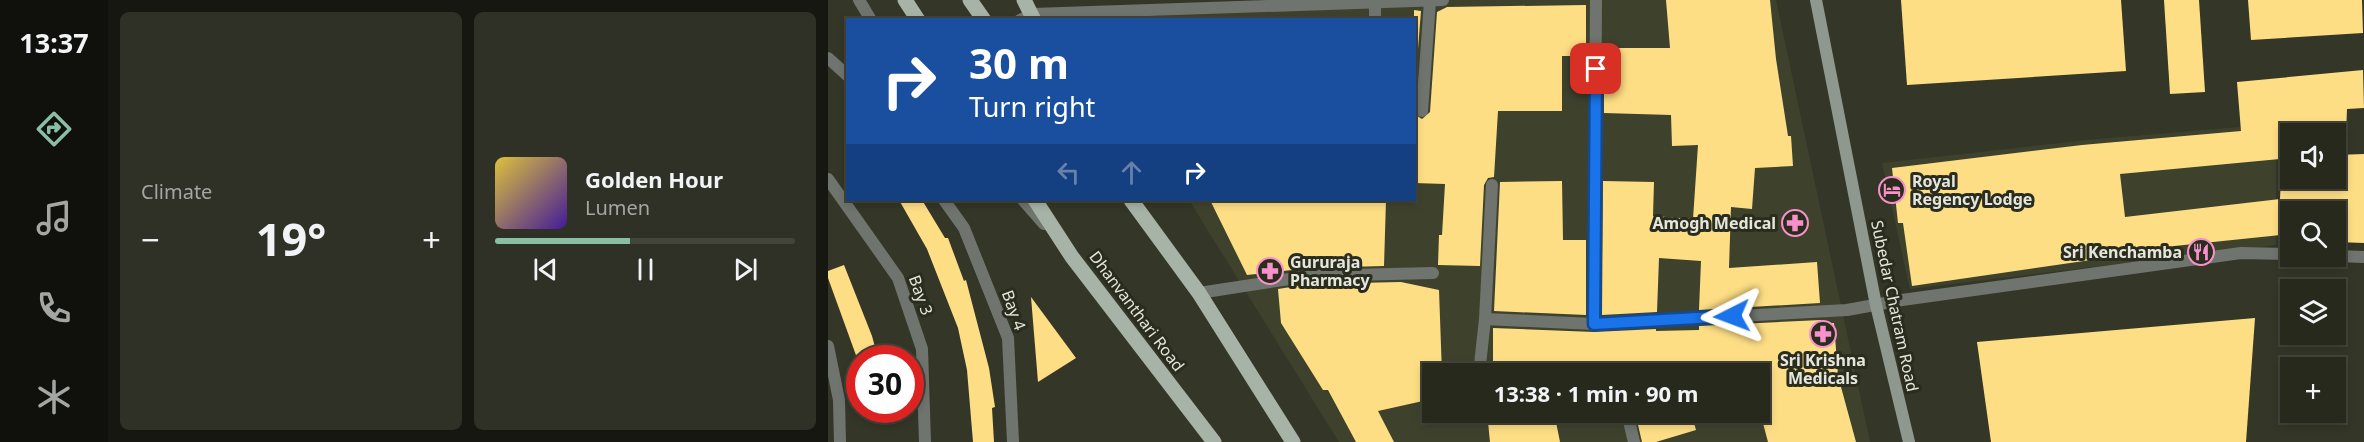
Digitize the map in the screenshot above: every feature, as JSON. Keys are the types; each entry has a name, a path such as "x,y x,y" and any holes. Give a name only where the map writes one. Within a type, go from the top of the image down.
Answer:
{"main road":[{"path":"905,0 917,18"},
{"path":"970,0 983,18"},
{"path":"1024,0 1029,18"},
{"name":"Dhanvanthari Road","path":"1036,201 1072,257 1214,442"},
{"path":"1132,201 1199,293 1293,442"}],"street":[{"path":"859,0 870,18"},
{"path":"1029,18 1443,0"},
{"path":"1594,324 1596,0"},
{"name":"Subedar Chatram Road","path":"1816,0 1876,305 1909,442"},
{"path":"1422,111 1430,1"},
{"path":"1375,3 1375,18"},
{"path":"828,58 846,74"},
{"name":"Bay 3","path":"828,179 898,278 922,349 925,442"},
{"path":"1480,363 1485,319 1492,185"},
{"name":"Bay 4","path":"945,201 964,228 1008,338 1013,442"},
{"path":"1024,201 1072,257"},
{"path":"1485,319 1594,324 1847,310 2241,253 2280,254"},
{"path":"2346,256 2364,257"},
{"path":"1199,293 1309,276 1433,273"},
{"path":"828,346 839,400 840,442"},
{"path":"1629,423 1634,442"}],"shaded area":[{"path":"1374,0 1776,0 1870,442 1339,442 1190,201 1416,201 1416,18 1135,18"},
{"path":"2276,124 2276,245 1910,289 1882,163 2087,140"}],"building":[{"path":"1666,0 1770,0 1776,59 1788,136 1791,136 1793,166 1755,168 1752,209 1731,207 1729,268 1817,262 1820,303 1699,310 1701,261 1659,258 1657,312 1602,315 1603,181 1654,182 1653,216 1693,219 1698,145 1672,146 1671,115 1604,113 1604,48 1670,48"},
{"path":"1901,0 2121,0 2126,71 1907,85"},
{"path":"2164,0 2199,0 2205,92 2170,94"},
{"path":"2248,0 2362,0 2363,33 2251,40"},
{"path":"1586,5 1586,56 1562,56 1562,111 1498,111 1494,177 1488,178 1484,185 1480,266 1438,265 1445,184 1416,183 1416,115 1422,119 1430,112 1437,12 1447,7"},
{"path":"1414,10 1421,11 1416,75 1416,18 1414,18"},
{"path":"2363,70 2364,108 2347,109 2346,134 2346,123 2280,123 2280,159 2120,174 2125,217 2280,199 2280,189 2346,189 2346,155 2364,154 2364,243 2346,242 2346,201 2280,201 2280,235 2097,254 2098,259 1912,286 1903,223 1898,223 1892,168 2082,145 2241,131 2237,82"},
{"path":"1562,181 1563,240 1586,240 1586,315 1494,311 1500,182"},
{"path":"900,201 923,201 945,238 948,238 964,281 966,280 989,368 995,407 992,408 994,442 973,442 967,370 958,328 927,249"},
{"path":"1210,201 1386,201 1384,266 1309,268 1247,275"},
{"path":"844,265 874,345 852,345 828,278 828,271"},
{"path":"1401,282 1439,290 1442,363 1422,363 1422,401 1378,411 1394,442 1356,442 1328,390 1323,390 1281,323 1278,289 1310,284"},
{"path":"1031,297 1076,358 1038,382"},
{"path":"2255,318 2246,442 1991,442 1977,342"},
{"path":"1821,320 1821,324 1834,323 1838,376 1856,442 1768,442 1763,423 1770,423 1770,363 1493,363 1493,328 1594,332 1656,329 1656,331 1699,330 1699,326"},
{"path":"1488,423 1556,423 1560,442 1490,442"},
{"path":"1638,423 1694,423 1696,430 1656,442 1642,442"}],"place":[{"name":"Royal Regency Lodge","path":"1892,190"},
{"name":"Amogh Medical","path":"1795,223"},
{"name":"Sri Kenchamba","path":"2201,252"},
{"name":"Gururaja Pharmacy","path":"1270,271"},
{"name":"Sri Krishna Medicals","path":"1823,334"}],"route":[{"path":"1596,69 1594,324 1732,316"}]}
